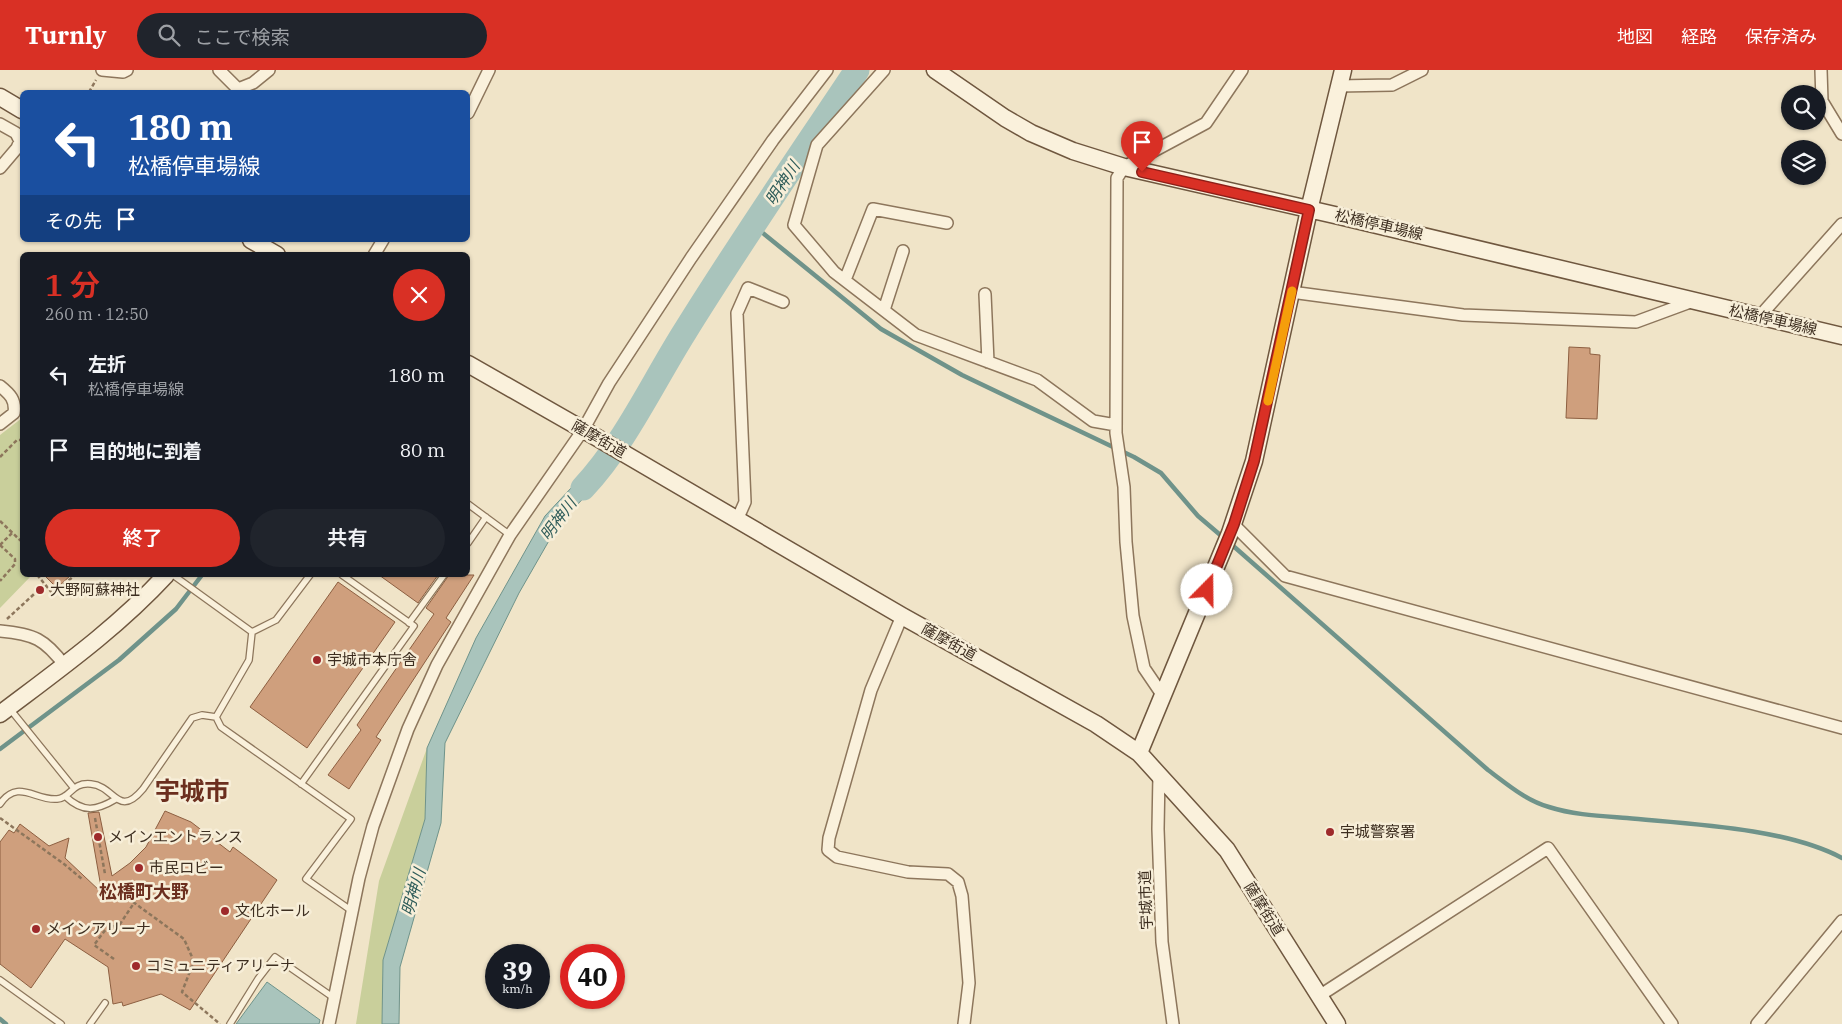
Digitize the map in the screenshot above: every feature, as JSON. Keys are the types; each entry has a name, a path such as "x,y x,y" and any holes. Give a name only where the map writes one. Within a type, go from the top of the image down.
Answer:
{"street":[{"path":"102,70 123,72 128,70"},
{"path":"219,70 236,90"},
{"path":"239,90 253,83 269,70"},
{"path":"470,109 489,70"},
{"path":"329,1024 352,910 373,826 408,729 437,665 510,535 586,431 609,383 691,258 773,140 828,70"},
{"path":"884,70 817,145 794,225 834,272 916,335 1037,380 1093,421 1116,429"},
{"name":"松橋停車場線","path":"935,70 1005,118 1031,133 1073,151 1124,167 1339,216 1842,336"},
{"path":"1163,696 1144,668 1133,616 1126,542 1124,487 1116,429 1117,178 1124,167 1206,123 1242,70"},
{"path":"1139,753 1215,572 1254,461 1309,210 1341,78 1392,85 1422,70"},
{"path":"1821,70 1822,101 1842,134"},
{"path":"0,98 20,109"},
{"path":"0,124 16,133 20,141 17,148 0,168"},
{"path":"845,280 873,210 947,223"},
{"path":"1760,316 1842,224"},
{"path":"257,242 274,248"},
{"path":"884,310 903,251"},
{"path":"737,520 745,502 738,313 748,288 783,302"},
{"path":"1291,292 1463,315 1636,322 1694,301"},
{"path":"985,294 988,362"},
{"name":"薩摩街道","path":"470,365 902,616 1096,724 1139,753 1227,850 1337,1024"},
{"path":"0,386 9,393 15,404 14,413 0,424"},
{"path":"1232,528 1285,576 1842,728"},
{"path":"4,711 65,666 173,578"},
{"path":"902,616 871,690 829,838 828,850 837,857 908,872 948,874 958,882 962,896 969,983 964,1024"},
{"path":"0,631 37,638 50,646 65,666"},
{"name":"宇城市道","path":"1159,774 1158,829 1162,942 1173,1024"},
{"path":"1319,996 1548,848 1672,1024"},
{"path":"1757,1024 1842,921"}],"lane":[{"path":"470,505 510,535"},
{"path":"470,540 486,517"},
{"path":"252,632 276,620 308,577"},
{"path":"302,784 414,626 345,577"},
{"path":"409,623 443,577"},
{"path":"173,578 201,595 252,632"},
{"path":"216,716 221,705 243,674 249,660 252,632"},
{"path":"4,711 20,721 33,735 73,787"},
{"path":"0,804 5,797 18,792 58,799 65,796 73,787 82,784 93,784 102,787 116,799 122,802 129,801 137,797 192,718 202,715 216,716"},
{"path":"216,716 222,727 351,820 306,879 352,910"},
{"path":"65,796 75,806 94,809 116,799"},
{"path":"230,1024 258,979 275,957 334,998"},
{"path":"0,980 61,1024"},
{"path":"90,1024 105,1003"}],"path":[{"path":"0,457 17,440 20,440"},
{"path":"0,521 20,540"},
{"path":"0,581 15,564 15,559 0,545 12,533"},
{"path":"39,577 53,594 73,577"},
{"path":"1,625 45,584"},
{"path":"94,809 105,874"},
{"path":"0,818 82,879"},
{"path":"114,959 94,945 106,929 120,924 134,903 184,939 192,958 192,966 182,992 219,1023"}],"green space":[{"path":"20,420 20,577 30,577 0,608 0,435"},
{"path":"427,748 425,819 383,960 382,1024 356,1024 379,881"}],"water":[{"path":"599,458 612,468 558,525 519,593 445,743 441,823 400,967 399,1024 382,1024 383,960 425,819 427,748 476,638 545,516"},
{"path":"267,982 320,1020 319,1024 236,1024"}],"building":[{"path":"1569,347 1590,348 1590,354 1600,355 1597,419 1566,418"},
{"path":"470,575 474,575 446,618 451,622 376,737 381,740 349,789 328,775 361,730 357,725 434,614 426,608 448,577 470,577"},
{"path":"46,577 69,577 57,588"},
{"path":"382,577 437,577 418,603"},
{"path":"338,582 395,622 307,748 250,707"},
{"path":"165,811 191,822 230,852 233,847 277,880 190,1010 161,994 123,1006 122,1002 113,1004 108,967 65,939 31,988 0,964 0,842 9,830 14,833 20,824 49,846 69,838 65,858 102,893 88,813 99,812 112,876 130,863 146,847"}],"waterway":[{"name":"明神川","path":"583,488 598,471 625,433 705,300 857,70"},
{"path":"753,225 881,329 962,375 1134,457 1161,473 1198,516 1225,539"},
{"path":"1231,544 1488,770 1532,800 1558,810 1597,816 1708,825 1766,834 1794,840 1842,858"},
{"path":"0,749 119,660 176,609 200,577"},
{"path":"0,1019 6,1024"}],"slow traffic":[{"path":"1268,401 1292,291"}],"place":[{"name":"大野阿蘇神社","path":"40,590"},
{"name":"宇城市本庁舎","path":"317,660"},
{"name":"宇城警察署","path":"1330,832"},
{"name":"メインエントランス","path":"98,837"},
{"name":"市民ロビー","path":"139,868"},
{"name":"文化ホール","path":"225,911"},
{"name":"メインアリーナ","path":"36,929"},
{"name":"コミュニティアリーナ","path":"136,966"}],"district":[{"name":"宇城市","path":"192,791"},
{"name":"松橋町大野","path":"144,892"}],"route":[{"path":"1142,172 1309,210 1254,461 1234,524 1207,590"}]}
